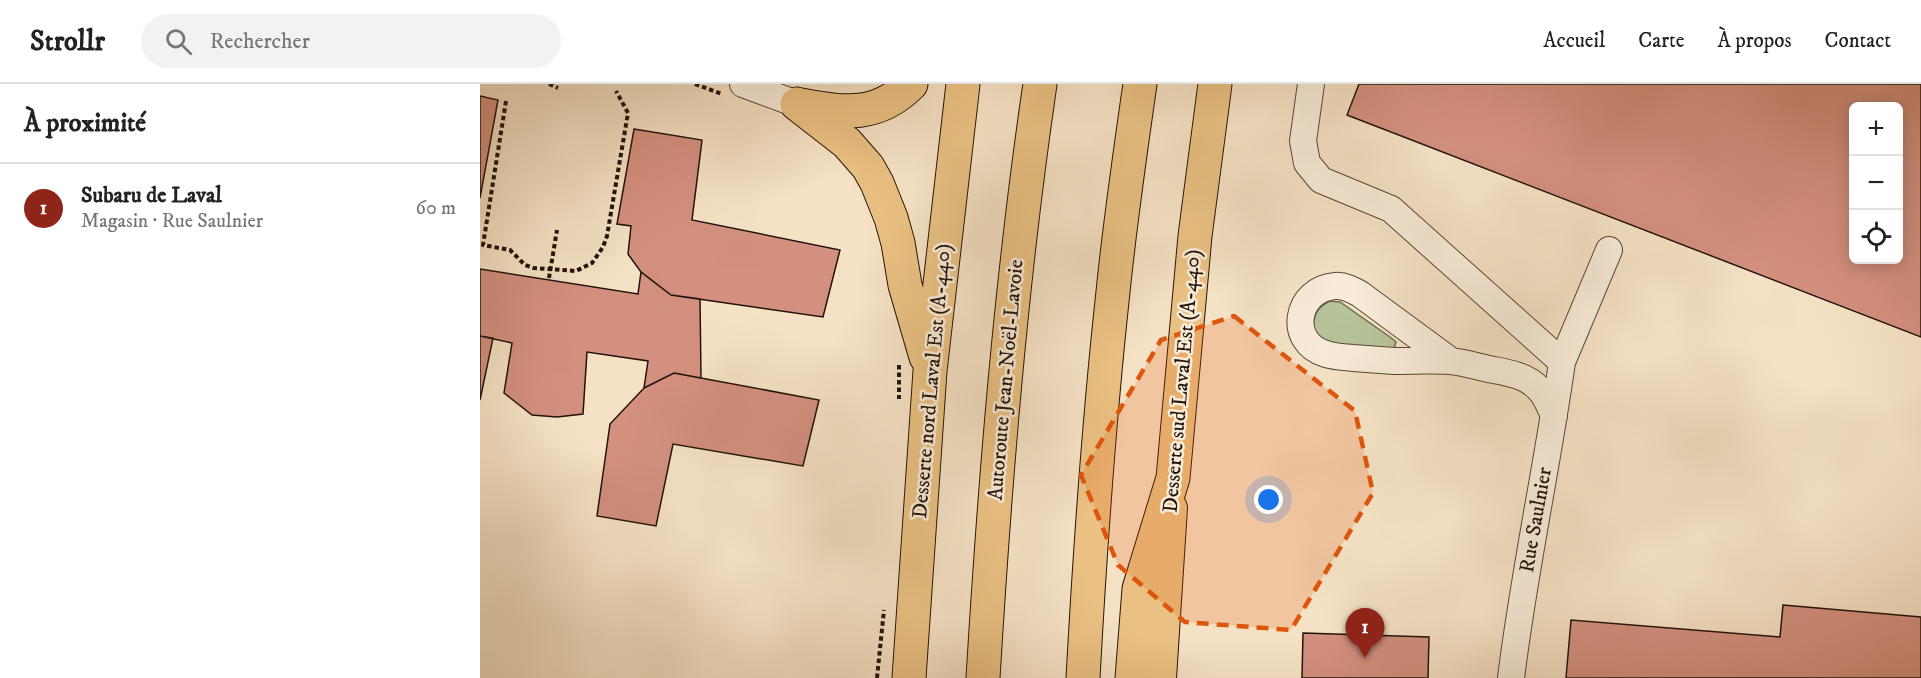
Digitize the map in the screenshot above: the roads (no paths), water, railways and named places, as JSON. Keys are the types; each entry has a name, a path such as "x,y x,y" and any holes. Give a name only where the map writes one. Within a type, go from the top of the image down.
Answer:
{"highway":[{"path":"797,104 836,111 864,111 889,101 911,84"},
{"name":"Desserte nord Laval Est (A-440)","path":"909,678 930,371 963,84"},
{"name":"Autoroute Jean-Noël-Lavoie","path":"983,678 996,476 1006,371 1040,84"},
{"path":"1083,678 1107,350 1119,236 1140,84"},
{"name":"Desserte sud Laval Est (A-440)","path":"1173,478 1195,236 1215,84"},
{"path":"797,104 847,143 868,167 877,183 893,226 905,285 930,371"},
{"path":"1132,678 1139,589 1173,478"}],"main road":[{"name":"Desserte sud Laval Est (A-440)","path":"1160,678 1173,478"}],"street":[{"path":"1311,84 1303,141 1307,163 1321,180 1391,209 1562,362"},
{"path":"736,90 797,104"},
{"name":"Rue Saulnier","path":"1511,678 1527,566 1562,362 1609,250"},
{"path":"1416,349 1451,361 1512,374 1528,380 1540,389 1554,416"}],"place":[{"name":"Subaru de Laval","path":"1365,658"}]}
